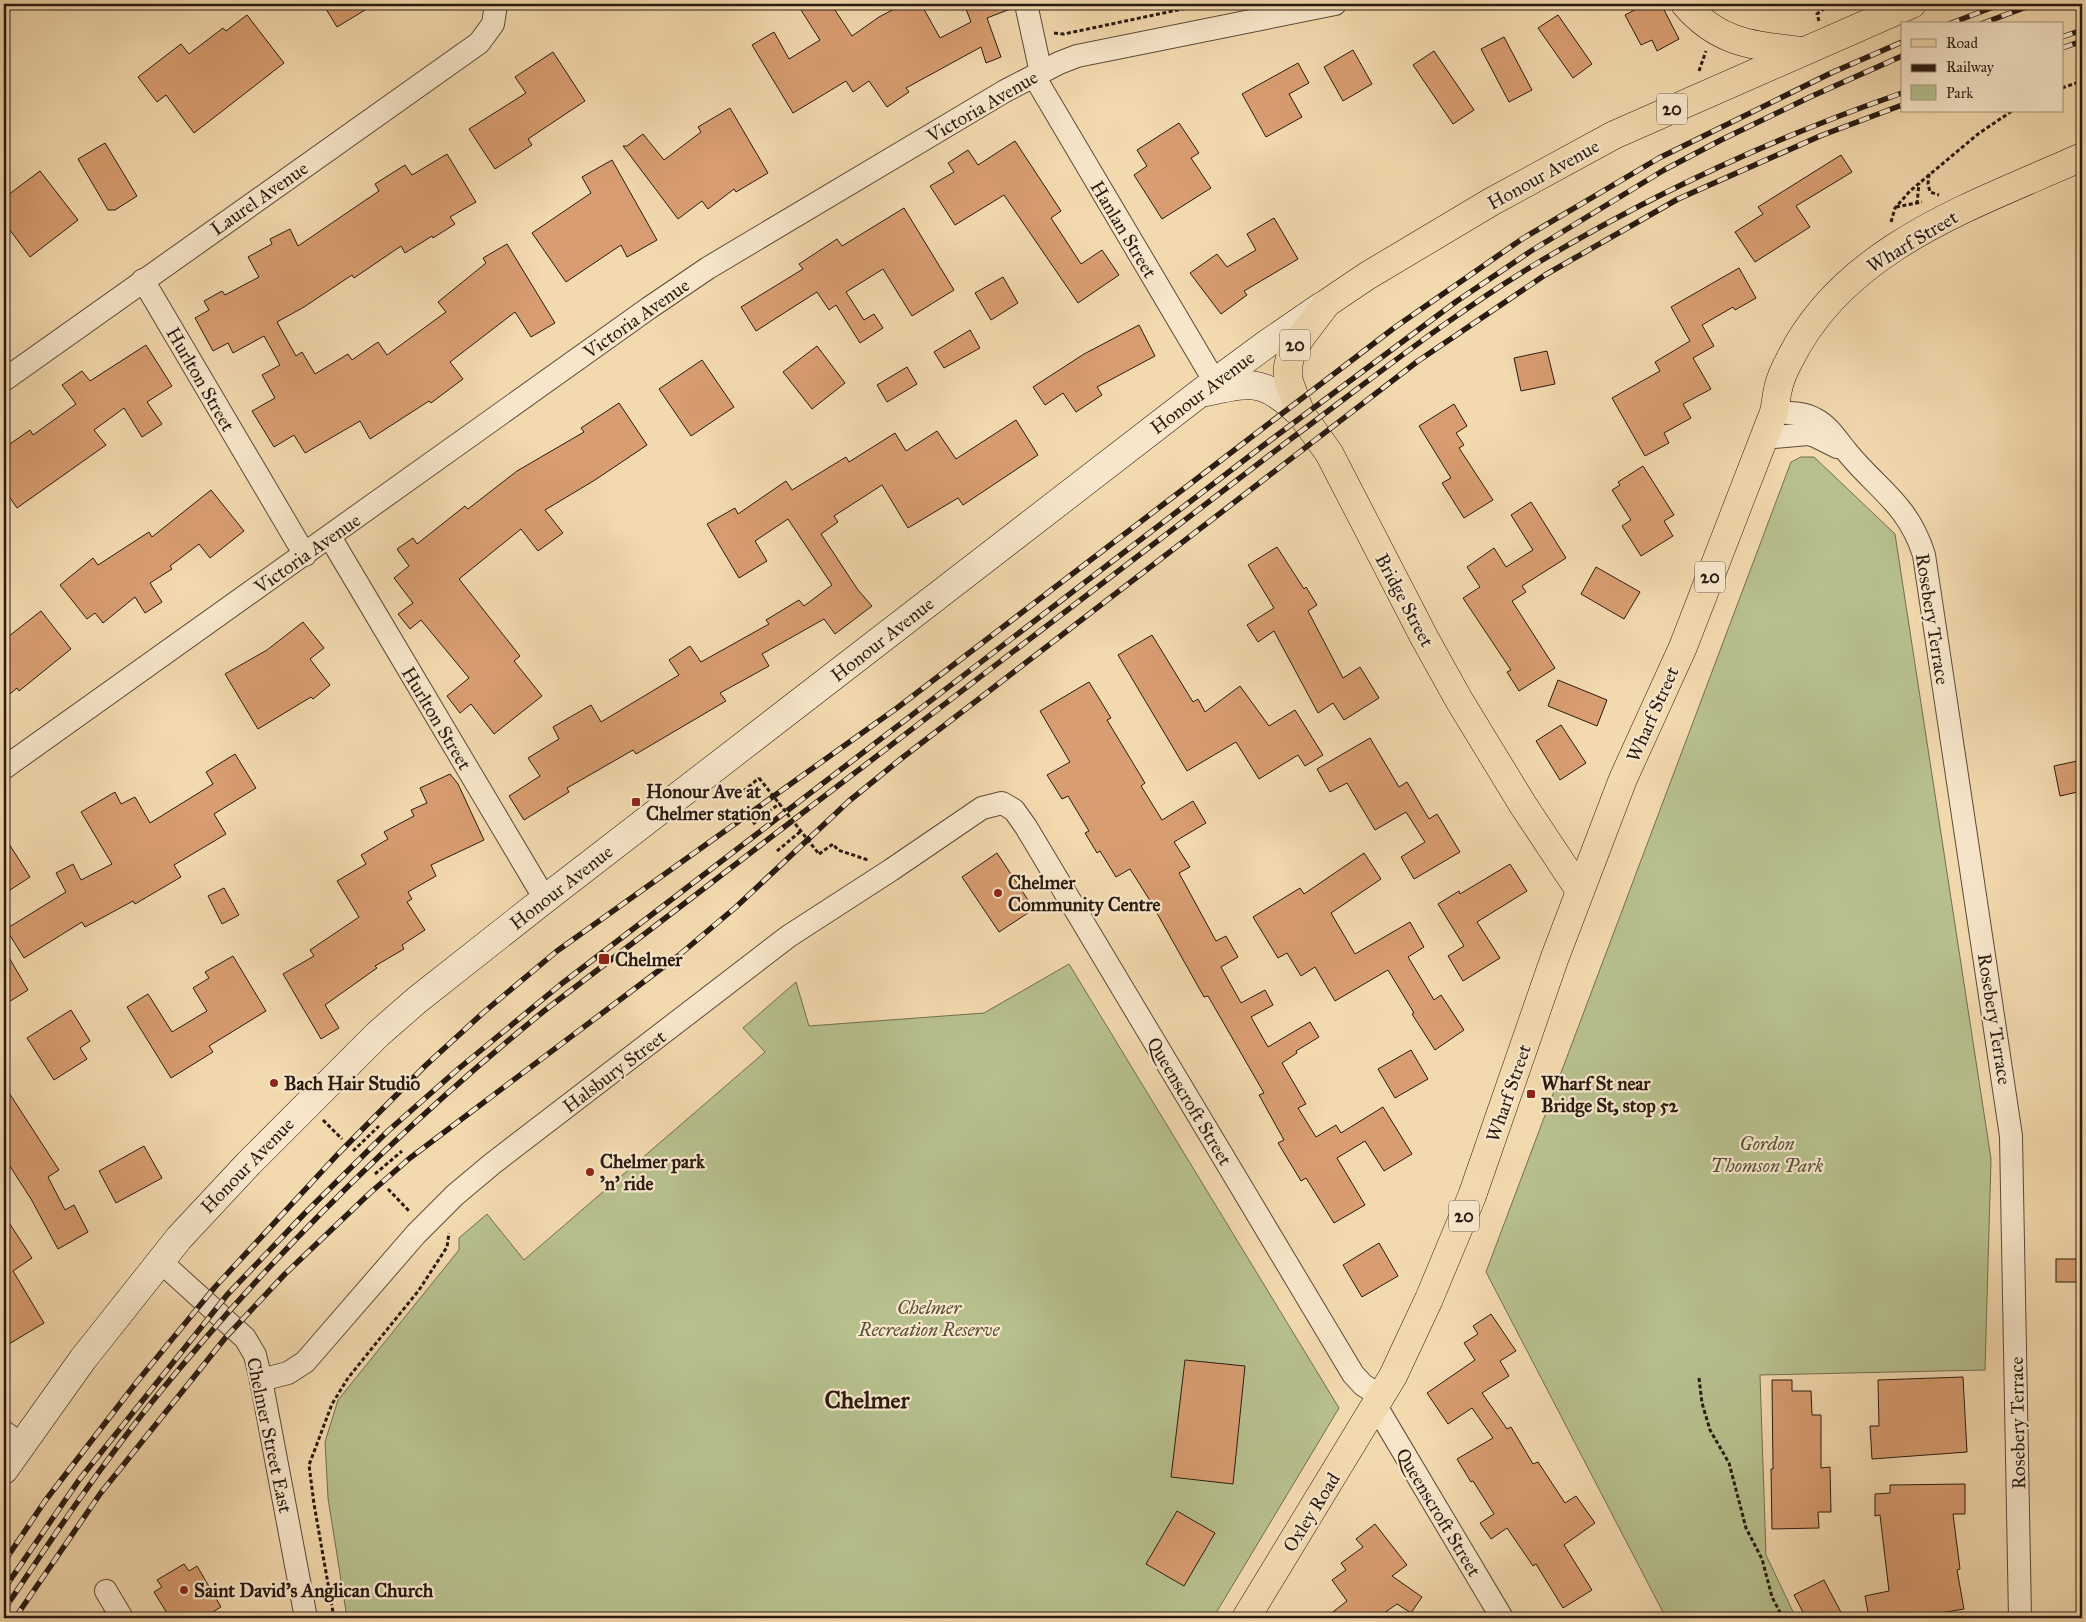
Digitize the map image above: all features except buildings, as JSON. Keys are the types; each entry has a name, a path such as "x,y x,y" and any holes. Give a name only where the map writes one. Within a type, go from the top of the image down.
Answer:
{"main road":[{"path":"1685,4 1709,27 1730,39 1746,44 1801,51"},
{"name":"Honour Avenue","path":"4,1470 12,1438 83,1359 199,1214 378,1034 463,963 545,899 1207,388 1327,303 1434,236 1614,135 1801,51 1912,4"},
{"name":"Wharf Street","path":"1378,1401 1412,1338 1472,1196 1533,1018 1580,891 1623,779 1683,647 1774,412 1780,381 1799,342 1829,303 1869,265 1885,253 1929,227 2082,157"},
{"name":"Bridge Street","path":"1327,303 1296,345 1288,362 1290,386 1301,414 1329,453 1424,638 1459,700 1518,797 1580,891"},
{"path":"1207,388 1258,385 1272,390 1301,414"},
{"name":"Oxley Road","path":"1246,1618 1378,1401"}],"street":[{"name":"Laurel Avenue","path":"4,380 479,42 493,24 496,4"},
{"name":"Hanlan Street","path":"1026,4 1037,74 1207,388"},
{"name":"Victoria Avenue","path":"4,768 649,308 708,268 1037,74 1077,56 1335,4"},
{"name":"Hurlton Street","path":"144,280 305,555"},
{"name":"Rosebery Terrace","path":"1774,412 1801,414 1816,419 1826,426 1847,452 1903,511 1915,529 1924,555 2007,1102 2014,1182 2020,1618"},
{"name":"Rosebery Terrace","path":"1764,438 1808,434 1816,436 1847,452"},
{"name":"Hurlton Street","path":"330,537 545,899"},
{"name":"Halsbury Street","path":"262,1380 292,1371 312,1356 416,1234 455,1195 492,1164 790,936 982,808 1002,803"},
{"name":"Queenscroft Street","path":"1002,803 1014,810 1026,828 1353,1374 1378,1401 1502,1618"},
{"name":"Chelmer Street East","path":"160,1261 246,1338 255,1355 262,1380 306,1618"},
{"path":"106,1591 122,1618"}],"path":[{"path":"1050,37 1052,32 1064,34 1206,4"},
{"path":"1817,18 1818,12 1830,4"},
{"path":"1697,73 1704,61 1706,46"},
{"path":"2064,87 2082,81"},
{"path":"1892,226 1895,208 1919,184 1978,134 2011,112"},
{"path":"1917,203 1919,184"},
{"path":"1933,198 1943,194"},
{"path":"1895,208 1928,200"},
{"path":"735,787 740,794 759,778 820,854 833,844 838,850 870,861"},
{"path":"753,824 780,804"},
{"path":"777,851 801,831"},
{"path":"328,1125 342,1139"},
{"path":"353,1151 379,1126"},
{"path":"375,1174 402,1151"},
{"path":"388,1189 406,1208"},
{"path":"334,1618 309,1465 332,1404 348,1378 419,1290 447,1247 449,1230 436,1214"},
{"path":"1699,1378 1702,1404 1710,1430 1729,1463 1746,1528 1762,1559 1770,1589 1783,1618"}],"green space":[{"name":"Gordon Thomson Park","path":"1801,457 1814,457 1895,534 1991,1159 1985,1370 1760,1375 1766,1555 1796,1618 1666,1618 1486,1272 1791,462"},
{"name":"Chelmer Recreation Reserve","path":"1069,964 1339,1408 1213,1618 347,1618 328,1498 325,1442 338,1400 459,1250 459,1238 487,1214 524,1260 765,1052 743,1028 796,982 809,1026 984,1013"}],"railway":[{"path":"1954,22 2001,4"},
{"path":"1986,22 2034,4"},
{"path":"2064,36 2082,30"},
{"path":"2064,47 2082,41"},
{"path":"4,1562 45,1501 136,1383 215,1287 338,1154 425,1066 484,1012 557,951 897,708 1394,328 1522,239 1659,158 1831,73 1901,42"},
{"path":"4,1589 79,1480 227,1295 306,1212 388,1131 457,1070 560,985 1260,448 1457,301 1531,251 1664,170 1810,97 1901,56"},
{"path":"4,1610 80,1499 139,1418 249,1289 295,1240 391,1145 492,1054 544,1011 1292,438 1475,303 1582,237 1671,190 1808,128 1901,93"},
{"path":"15,1618 100,1494 226,1337 285,1274 370,1193 410,1158 678,956 736,907 849,801 902,758 1418,361 1545,275 1678,199 1820,136 1901,105"}],"place":[{"name":"Honour Ave at Chelmer station","path":"636,802"},
{"name":"Chelmer Community Centre","path":"998,893"},
{"name":"Chelmer","path":"604,959"},
{"name":"Bach Hair Studio","path":"274,1083"},
{"name":"Wharf St near Bridge St, stop 52","path":"1531,1094"},
{"name":"Chelmer park 'n' ride","path":"590,1172"},
{"name":"Saint David's Anglican Church","path":"184,1590"}],"district":[{"name":"Chelmer","path":"867,1400"}]}
